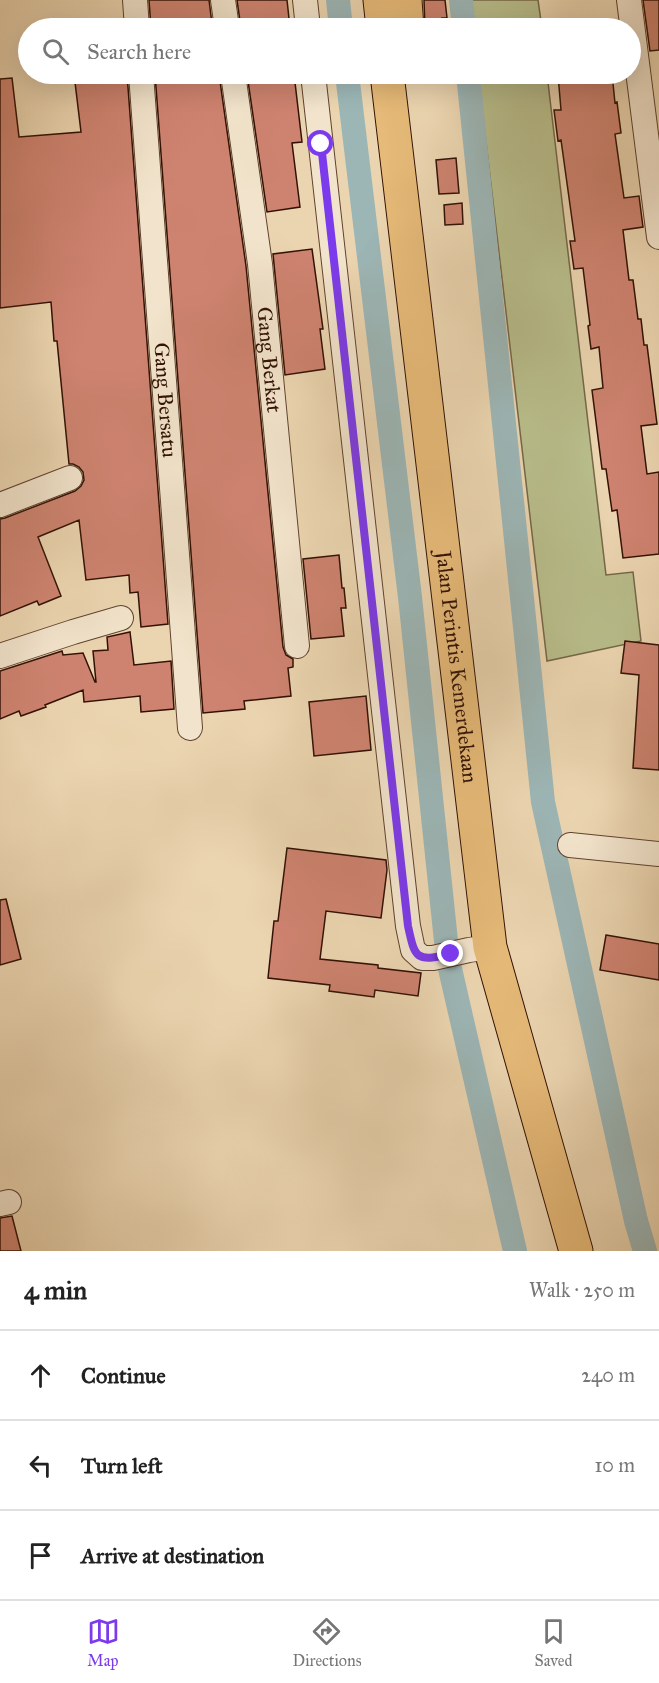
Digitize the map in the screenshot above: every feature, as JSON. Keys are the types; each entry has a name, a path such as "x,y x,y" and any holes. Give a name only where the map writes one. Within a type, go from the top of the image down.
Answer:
{"highway":[{"path":"380,0 382,18"},
{"path":"405,0 406,18"},
{"name":"Jalan Perintis Kemerdekaan","path":"388,84 479,949 576,1251"},
{"name":"Jalan Perintis Kemerdekaan","path":"411,84 429,284 490,845 508,945 579,1211 592,1251"}],"street":[{"path":"135,0 136,18"},
{"path":"223,0 226,18"},
{"path":"305,0 307,18"},
{"path":"629,0 631,18"},
{"name":"Gang Bersatu","path":"142,84 190,728"},
{"name":"Gang Berkat","path":"235,84 260,264 297,646"},
{"path":"314,84 408,926 413,950 422,957 433,958 479,949"},
{"path":"640,84 659,237"},
{"path":"0,505 70,478"},
{"path":"0,656 122,618"},
{"path":"570,845 659,854"}],"green space":[{"path":"469,0 538,0 541,18 471,18"},
{"path":"479,84 548,84 606,575 633,572 641,641 547,661"}],"building":[{"path":"149,0 209,0 211,18 150,18"},
{"path":"237,0 287,0 289,18 240,18"},
{"path":"424,0 445,0 447,18 425,18"},
{"path":"643,0 659,0 659,50 650,51"},
{"path":"12,78 19,137 81,132 75,84 128,84 168,624 141,627 138,592 130,593 129,575 86,580 79,520 38,537 61,596 39,605 37,601 0,616 0,519 75,491 84,480 83,472 79,467 69,464 51,302 0,308 0,79"},
{"path":"156,84 220,84 246,266 283,647 286,655 293,659 293,667 288,668 291,696 244,701 245,709 203,713"},
{"path":"248,84 295,84 302,142 292,143 300,207 267,212"},
{"path":"559,84 613,84 621,133 615,134 624,198 639,196 643,227 623,230 629,280 633,280 638,319 641,319 644,345 647,345 657,424 641,426 647,474 659,472 659,554 623,558 617,510 612,511 606,469 602,469 592,390 603,388 599,347 591,349 583,268 574,269 570,241 575,241 561,140 558,141 554,110 561,110"},
{"path":"456,158 459,193 439,194 436,160"},
{"path":"462,203 463,224 445,225 444,205"},
{"path":"312,249 323,329 320,329 325,369 285,375 273,254"},
{"path":"339,555 346,608 341,608 344,636 311,639 303,559"},
{"path":"130,632 134,665 171,661 174,709 141,712 140,696 84,702 83,690 21,716 19,711 0,719 0,671 62,651 63,655 83,653 96,682 93,651 108,650 107,637"},
{"path":"625,641 659,645 659,770 633,768 639,675 621,673"},
{"path":"366,696 371,750 314,756 309,702"},
{"path":"287,848 386,860 387,870 381,918 326,911 320,959 378,965 378,968 421,973 418,996 375,990 374,997 329,991 330,985 268,978 274,921 278,921"},
{"path":"6,899 21,959 0,965 0,900"},
{"path":"606,935 659,944 659,980 600,970"},
{"path":"12,1216 21,1251 0,1251 0,1218"}],"waterway":[{"path":"338,0 340,18"},
{"path":"461,0 463,18"},
{"path":"348,84 410,597 448,960 515,1251"},
{"path":"469,84 543,802 636,1221 645,1251"}],"route":[{"path":"321,144 408,926 413,950 417,955 433,958 451,954"}]}
